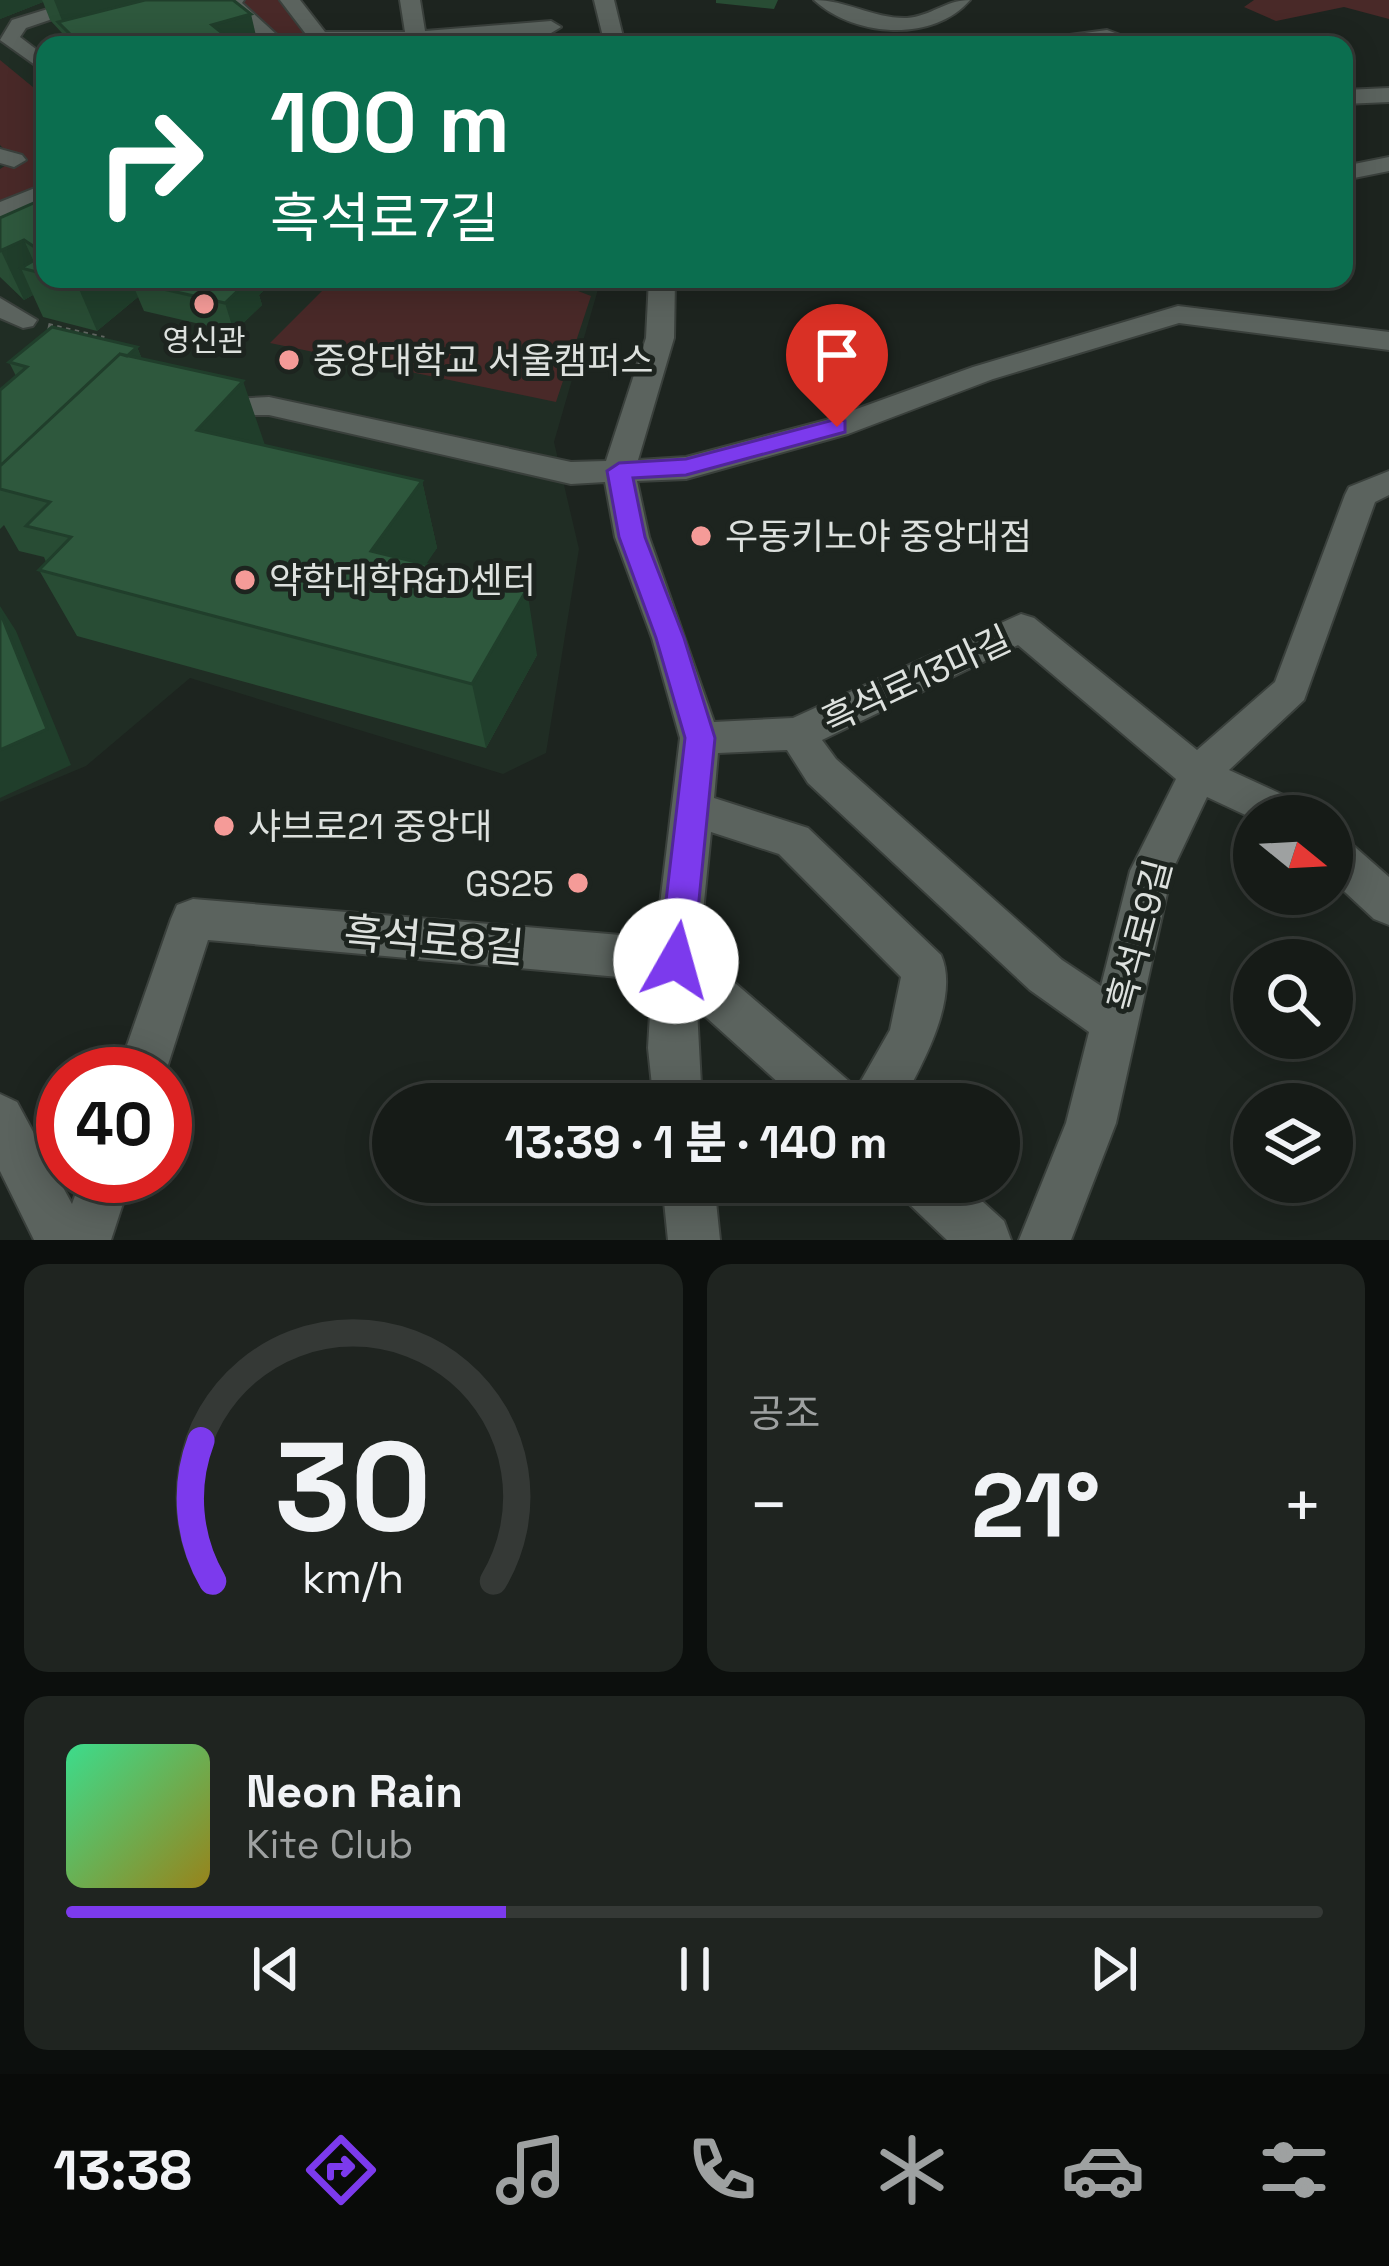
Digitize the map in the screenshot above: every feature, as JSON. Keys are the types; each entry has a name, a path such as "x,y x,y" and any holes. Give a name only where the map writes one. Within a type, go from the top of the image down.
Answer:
{"street":[{"path":"36,55 9,38 19,24 98,0"},
{"path":"290,0 317,36"},
{"path":"410,0 414,36"},
{"path":"604,0 613,36"},
{"path":"824,0 847,14 902,25 927,20 960,0"},
{"path":"824,0 825,19 855,36"},
{"path":"208,10 233,2 269,36"},
{"path":"548,2 556,36"},
{"path":"1353,97 1389,95"},
{"path":"1353,171 1389,164"},
{"path":"0,211 36,195"},
{"path":"662,288 660,338 619,471 632,537 670,638 700,738 676,961 672,1048 676,1083"},
{"path":"204,421 214,411 229,407 269,406 571,473 686,467 837,427 983,373 1178,314 1389,341"},
{"name":"흑석로9길","path":"1045,1240 1091,1124 1151,871 1198,774 1292,690 1361,495 1389,482"},
{"name":"흑석로13마길","path":"700,738 797,734 1021,628 1198,774 1243,795"},
{"path":"797,734 822,771 1046,975 1115,1023"},
{"path":"695,809 793,841 925,970 912,1036 886,1083"},
{"path":"1353,873 1389,905"},
{"name":"흑석로8길","path":"150,1047 193,919 676,961"},
{"path":"676,961 815,1083"},
{"path":"0,1119 62,1240"},
{"path":"86,1240 98,1203"},
{"path":"690,1203 694,1240"},
{"path":"945,1203 985,1240"}],"path":[{"path":"12,313 104,339"}],"shaded area":[{"name":"중앙대학교 서울캠퍼스","path":"0,0 290,0 317,36 36,36 36,288 598,288 554,442 579,549 546,753 503,774 190,678 86,766 0,802"},
{"path":"234,0 290,0 317,36 269,36"},
{"path":"1254,0 1389,0 1389,19 1344,7 1276,21 1244,7"},
{"path":"0,60 36,90 36,232 0,249 0,169 14,160 0,145"},
{"path":"325,288 570,288 591,296 556,402 270,343"}],"building":[{"path":"145,0 233,0 251,14 212,25 226,36 72,36 58,22"},
{"path":"36,202 36,248 24,240 0,251 0,218"},
{"path":"36,259 36,272 21,268"},
{"path":"159,288 241,288 225,303"},
{"path":"52,327 137,347 127,356 120,354 0,466 0,390 27,367 9,362"},
{"name":"약학대학R&D센터","path":"120,354 243,381 197,430 422,481 371,551 527,589 472,684 39,570 71,537 26,526 50,502 0,489 0,466"},
{"path":"0,612 47,729 0,750"}],"place":[{"name":"영신관","path":"204,304"},
{"name":"중앙대학교 서울캠퍼스","path":"289,360"},
{"name":"우동키노야 중앙대점","path":"701,536"},
{"name":"약학대학R&D센터","path":"245,580"},
{"name":"샤브로21 중앙대","path":"224,826"},
{"name":"GS25","path":"578,883"}],"route":[{"path":"676,961 700,738 624,511 619,471 686,467 837,427"}]}
